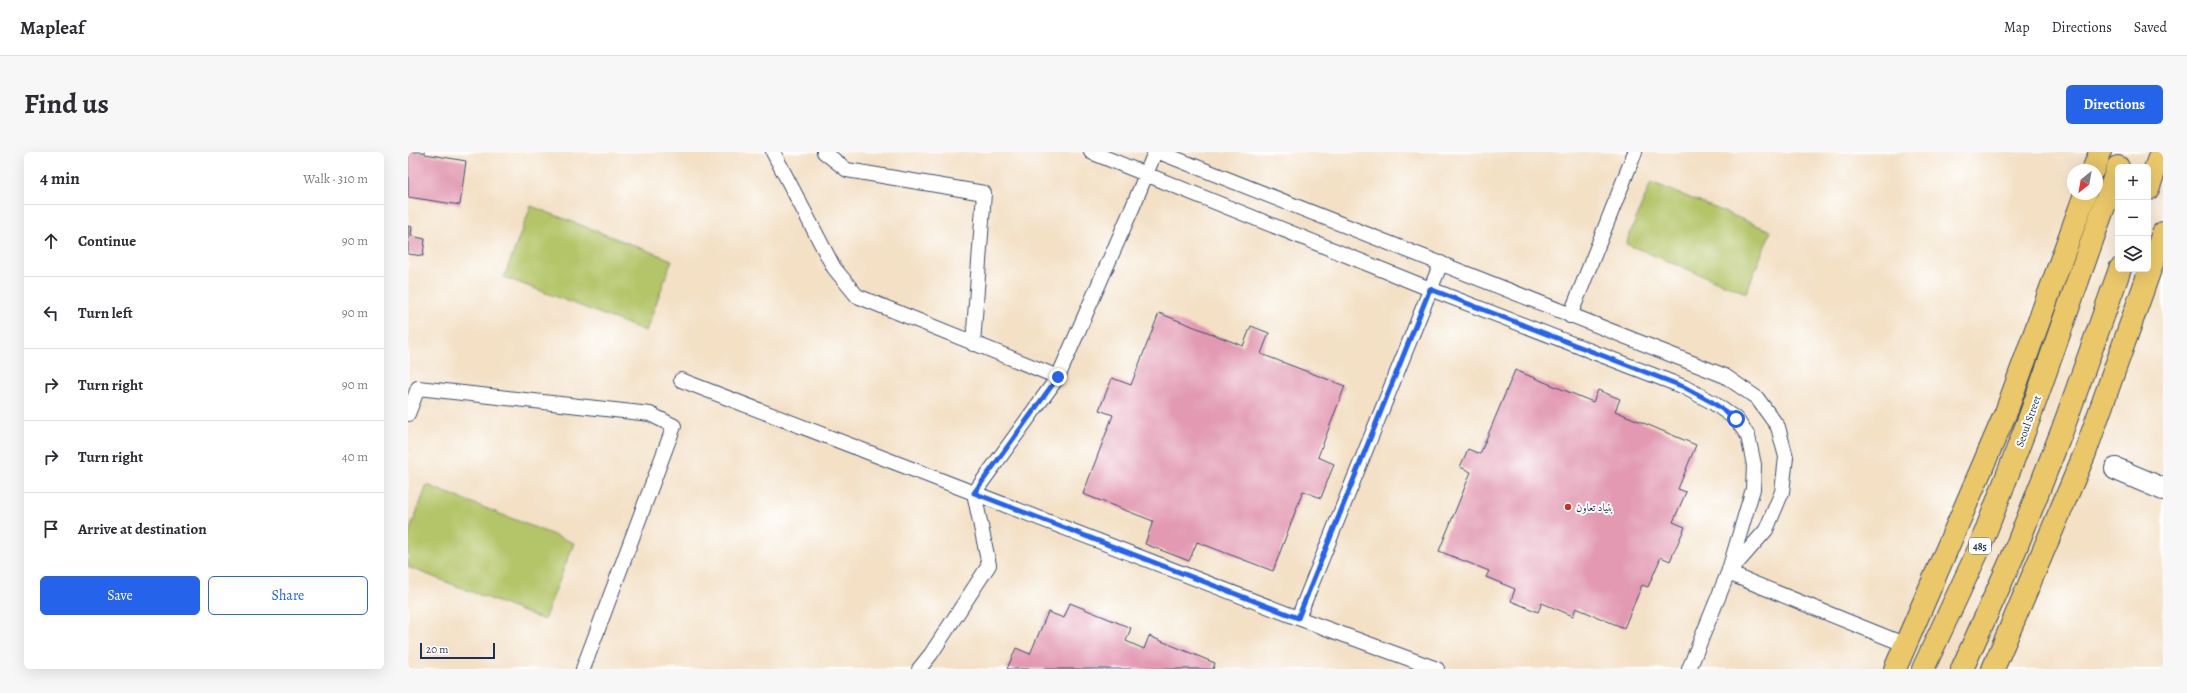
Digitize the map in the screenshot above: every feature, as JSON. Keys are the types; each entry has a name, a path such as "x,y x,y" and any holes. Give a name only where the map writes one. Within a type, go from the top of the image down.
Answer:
{"main road":[{"path":"2095,164 2100,152"},
{"name":"Seoul Street","path":"2119,164 2123,152"},
{"path":"2151,180 2161,152"},
{"name":"Seoul Street","path":"1923,669 1979,549 2029,419 2115,175"},
{"path":"1895,669 2006,412 2083,200"},
{"path":"1993,669 2085,453 2163,233"},
{"path":"1962,669 2012,558 2062,431 2119,272"}],"street":[{"path":"2116,469 2163,489"}],"lane":[{"path":"773,152 834,268 857,296 1058,377"},
{"path":"824,152 847,170 984,194 973,344"},
{"path":"1091,152 1430,289 1684,387 1712,402 1736,419 1748,436 1754,466 1753,489 1728,573 1690,669"},
{"path":"919,669 931,654 989,565 974,493 1058,377 1147,174 1155,152"},
{"path":"1159,152 1441,263 1570,316 1725,376 1757,398 1778,428 1786,456 1782,492 1766,530 1728,573"},
{"path":"1570,316 1634,152"},
{"path":"1298,618 1441,263"},
{"path":"681,380 1298,618 1437,669"},
{"path":"408,414 413,388 650,414 674,426 583,669"},
{"path":"1728,573 1906,645"}],"green space":[{"path":"1651,182 1771,231 1746,293 1626,244"},
{"path":"531,206 672,260 646,331 504,277"},
{"path":"427,485 574,543 544,620 408,567 408,535"}],"building":[{"path":"408,152 425,152 425,154 466,161 460,205 408,197"},
{"path":"408,226 412,227 411,236 425,239 423,256 408,254"},
{"path":"1159,313 1243,346 1251,326 1269,333 1261,354 1345,386 1318,457 1334,464 1321,498 1303,491 1273,571 1197,542 1189,561 1145,544 1153,521 1083,494 1113,415 1099,410 1112,378 1131,385"},
{"name":"بنیاد تعاون","path":"1515,370 1593,402 1598,390 1620,399 1615,411 1696,445 1678,489 1686,492 1673,522 1685,527 1670,561 1661,557 1648,587 1642,585 1624,628 1576,608 1573,616 1542,603 1538,612 1511,601 1515,589 1486,577 1489,571 1439,551 1471,472 1460,467 1468,449 1480,454"},
{"path":"1070,603 1131,628 1126,641 1144,649 1149,636 1215,663 1213,669 1007,669 1016,648 1030,654 1048,612 1064,618"}],"place":[{"name":"بنیاد تعاون","path":"1568,507"}],"route":[{"path":"1058,377 974,493 1298,618 1430,289 1684,387 1712,402 1736,419"}]}
